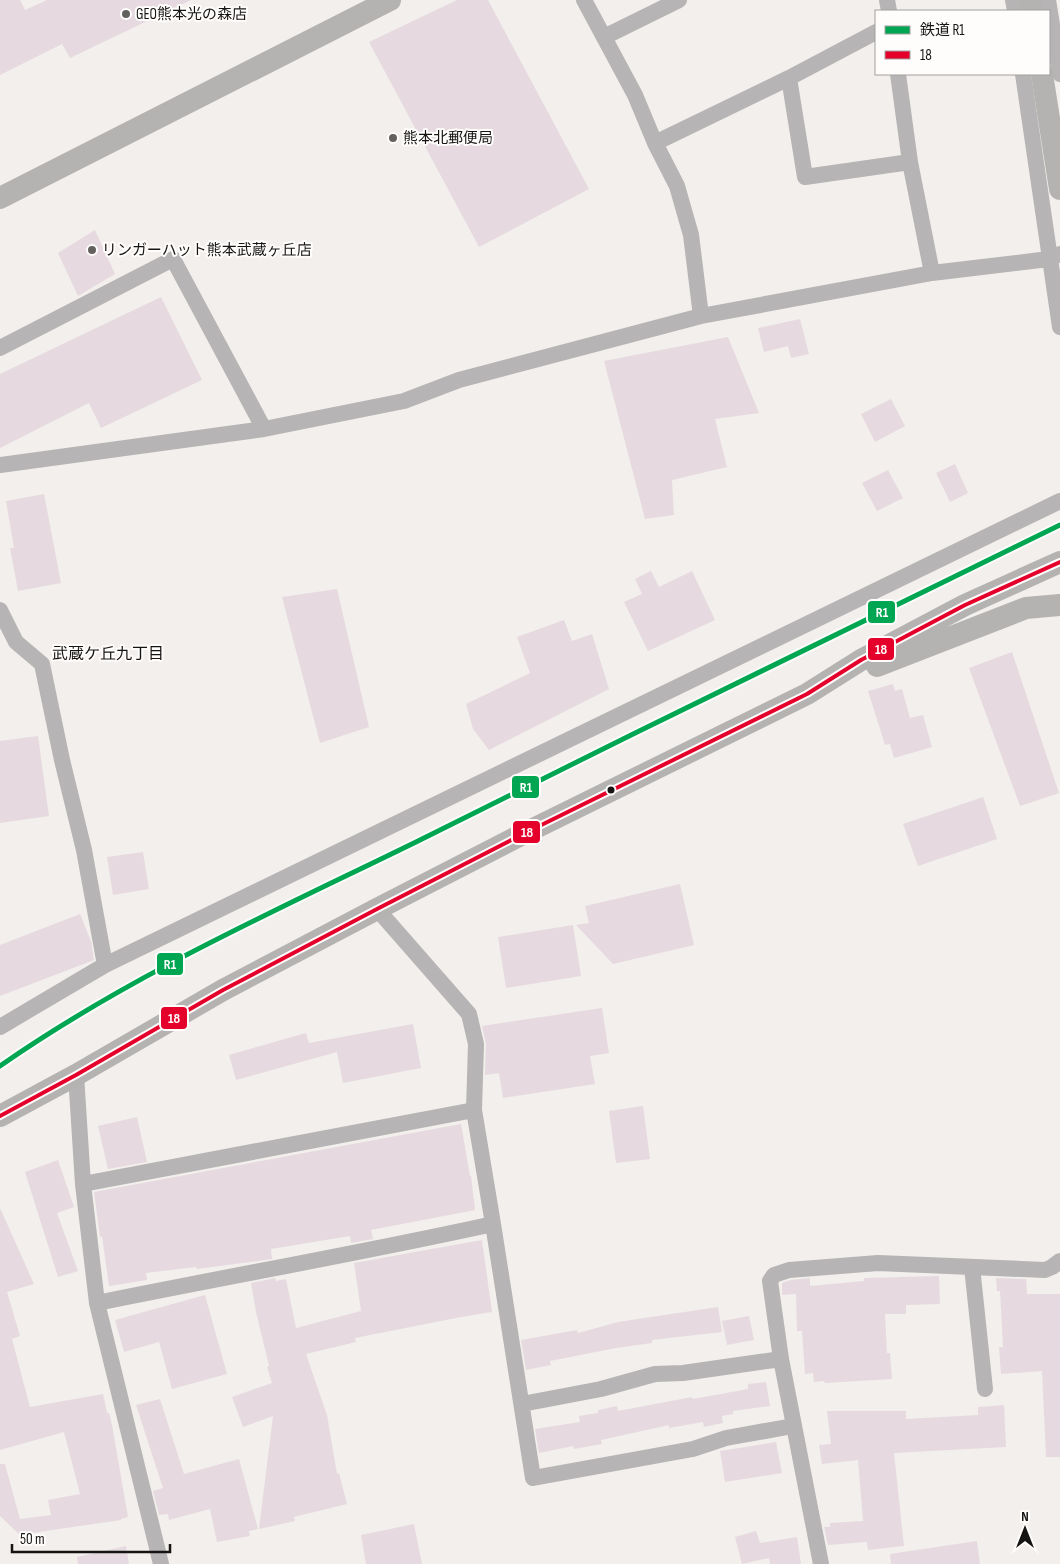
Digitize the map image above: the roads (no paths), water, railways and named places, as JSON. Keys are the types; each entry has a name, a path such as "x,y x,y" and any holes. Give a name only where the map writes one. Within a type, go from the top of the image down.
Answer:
{"main road":[{"path":"0,198 390,0"},
{"path":"1042,75 1060,189"},
{"path":"806,694 861,660 965,605 1060,562"},
{"path":"0,1116 76,1075 223,990 377,909 519,836 806,694 1026,608 1060,606"}],"street":[{"path":"584,0 635,95 655,143 677,186 691,235 701,316"},
{"path":"604,37 679,0"},
{"path":"1050,12 1060,74"},
{"path":"655,143 789,78 875,33"},
{"path":"898,75 910,162 932,274"},
{"path":"1023,75 1055,256 1060,327"},
{"path":"789,78 805,177 910,162"},
{"path":"0,464 264,429 404,401 459,380 701,316 932,274 1055,256"},
{"path":"0,348 173,259 264,429"},
{"path":"0,1027 105,965 1060,501"},
{"path":"0,610 16,642 42,664 62,760 84,850 105,965"},
{"path":"377,909 469,1014 476,1044 474,1110 533,1478 693,1449 726,1438 793,1426"},
{"path":"76,1075 83,1184 97,1303 161,1564"},
{"path":"83,1184 474,1110"},
{"path":"97,1303 231,1275 399,1245 493,1224"},
{"path":"821,1564 781,1360 770,1281 774,1275 790,1270 871,1263 1045,1270 1060,1261"},
{"path":"972,1266 985,1389"},
{"path":"522,1404 601,1389 655,1374 692,1372 781,1360"}],"rail line":[{"name":"R1","path":"0,1066 49,1033 100,1003 256,919 1060,525"}],"place":[{"name":"GEO熊本光の森店","path":"126,14"},
{"name":"熊本北郵便局","path":"393,138"},
{"name":"リンガーハット熊本武蔵ヶ丘店","path":"92,250"}],"district":[{"name":"武蔵ケ丘九丁目","path":"108,653"}]}
